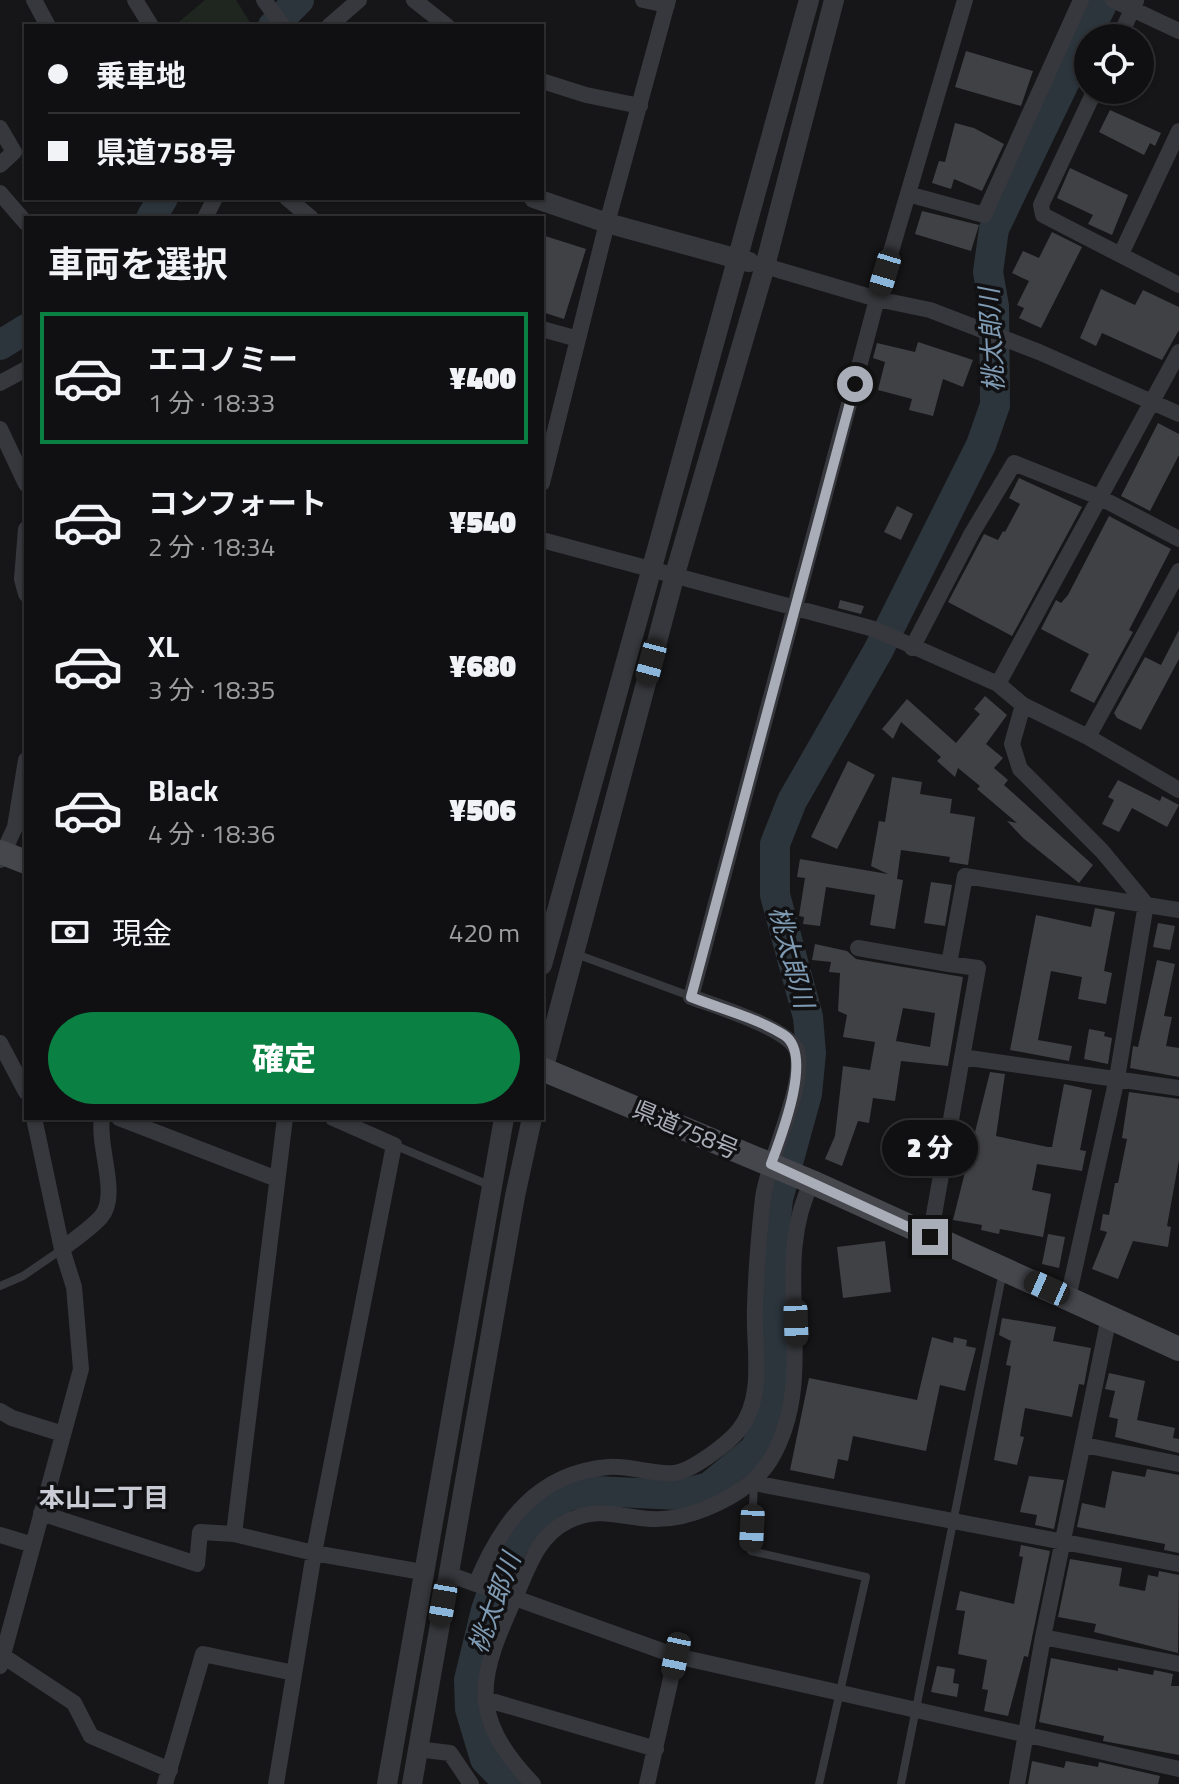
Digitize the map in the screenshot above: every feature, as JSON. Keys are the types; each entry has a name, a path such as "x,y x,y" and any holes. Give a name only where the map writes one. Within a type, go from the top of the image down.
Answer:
{"main road":[{"name":"県道758号","path":"544,1072 771,1164 1179,1349"}],"street":[{"path":"34,0 47,24"},
{"path":"135,0 150,24"},
{"path":"331,24 359,0"},
{"path":"414,0 444,24"},
{"path":"544,468 549,432 578,339 668,2 643,0"},
{"path":"545,938 652,567 809,0"},
{"path":"544,1064 675,574 765,266 834,0"},
{"path":"476,1584 508,1520 535,1493 571,1473 610,1466 676,1473 713,1453 739,1430 756,1389 755,1309 763,1194 797,1075 797,1051 786,1036 691,997 877,299 965,0"},
{"path":"908,194 984,215 1081,0"},
{"path":"1113,0 1135,5 1179,31"},
{"path":"270,3 282,24"},
{"path":"1126,24 1135,5"},
{"path":"544,82 586,95 640,106"},
{"path":"1088,104 1041,205 1043,215 1179,285"},
{"path":"0,128 14,152 0,165"},
{"path":"1121,254 1179,131"},
{"path":"0,193 24,221"},
{"path":"289,200 309,216"},
{"path":"540,200 607,223 877,299 930,310 1155,401 1179,414"},
{"path":"544,330 578,339"},
{"path":"998,684 1179,352"},
{"path":"0,383 24,370"},
{"path":"0,429 24,480"},
{"path":"912,648 972,533 1014,463 1099,497 1179,539"},
{"path":"544,540 874,629 998,684 1023,705 1088,737 1179,790"},
{"path":"24,554 24,586"},
{"path":"1088,737 1179,571"},
{"path":"1023,705 1012,744 1020,769 1102,851 1146,904 1117,1078 1068,1298"},
{"path":"7,857 24,772"},
{"path":"949,964 965,876 1179,910"},
{"path":"858,948 978,968 930,1237"},
{"path":"0,1043 24,1088"},
{"path":"962,1057 1179,1088"},
{"path":"34,1120 62,1249 74,1287 81,1369 1,1661 74,1703 91,1736 168,1777 203,1654 294,1673"},
{"path":"62,1249 103,1214 110,1195 104,1170 102,1120"},
{"path":"124,1120 277,1179"},
{"path":"234,1534 285,1120"},
{"path":"276,1784 314,1553 394,1145 338,1120"},
{"path":"387,1784 504,1120"},
{"path":"412,1784 532,1120"},
{"path":"533,1784 505,1755 491,1726 485,1699 485,1675 514,1600 544,1538 564,1523 591,1512 654,1519 687,1514 754,1483 772,1458 794,1401 797,1219 812,1182"},
{"path":"1017,1784 1043,1637 1109,1317"},
{"path":"0,1411 63,1434"},
{"path":"1084,1445 1179,1464"},
{"path":"754,1483 1179,1564"},
{"path":"41,1513 197,1564 200,1532 234,1534 314,1553 422,1572"},
{"path":"0,1535 33,1545"},
{"path":"448,1574 676,1656 1179,1769"},
{"path":"1043,1637 1179,1664"},
{"path":"647,1784 676,1656"},
{"path":"485,1699 656,1749"},
{"path":"417,1749 450,1753 471,1784"}],"lane":[{"path":"574,953 691,997"},
{"path":"394,1145 490,1186"},
{"path":"0,1286 23,1276 62,1249"},
{"path":"901,1784 1004,1268"},
{"path":"754,1483 751,1551 866,1577 819,1784"}],"shaded area":[{"path":"205,0 236,0 251,24 176,24"}],"building":[{"path":"966,51 1033,71 1021,106 955,87"},
{"path":"1110,110 1161,133 1155,146 1150,143 1144,155 1099,132"},
{"path":"955,123 974,128 1004,144 982,191 954,179 951,189 932,183 939,161 945,162"},
{"path":"1070,168 1128,195 1112,235 1088,224 1093,215 1057,198"},
{"path":"922,211 979,225 971,251 915,234"},
{"path":"1052,232 1082,247 1041,328 1019,318 1024,308 1017,305 1029,281 1012,273 1023,251 1039,258"},
{"path":"544,236 586,249 564,319 544,313"},
{"path":"1101,289 1135,305 1143,290 1179,307 1179,330 1162,360 1102,333 1096,346 1080,338"},
{"path":"918,342 973,360 963,387 943,379 933,416 909,410 912,399 878,390 885,362 873,358 877,343 915,352"},
{"path":"1158,423 1179,434 1179,455 1150,511 1121,496"},
{"path":"1019,478 1082,507 1012,636 948,602 984,534 998,540 1005,532 1020,504 1009,498"},
{"path":"897,506 913,514 901,540 884,532"},
{"path":"1109,516 1171,549 1129,630 1133,632 1094,703 1070,691 1089,654 1041,629 1056,600 1061,603 1068,595"},
{"path":"840,600 864,606 861,614 838,608"},
{"path":"1179,630 1179,659 1141,730 1117,718 1114,713 1145,657 1161,665"},
{"path":"985,696 1007,715 986,744 1003,758 994,768 1008,780 1004,785 1093,865 1079,883 1023,838 1007,821 1017,823 977,789 980,786 958,768 955,777 937,761 941,757 901,722 893,739 882,729 907,699 956,743 980,714 974,709"},
{"path":"848,761 875,775 837,849 811,837"},
{"path":"892,777 922,782 920,794 952,799 950,813 975,817 968,865 949,862 950,857 901,850 897,879 903,880 895,929 870,925 875,895 826,887 820,926 803,924 804,917 799,916 805,878 797,877 800,859 888,874 871,866 879,821 885,822"},
{"path":"1118,780 1160,801 1162,796 1179,805 1167,827 1132,808 1119,832 1102,824 1114,800 1108,797"},
{"path":"931,882 952,885 945,926 924,923"},
{"path":"1095,908 1115,912 1104,971 1112,973 1106,1004 1078,999 1082,977 1051,971 1038,1040 1072,1046 1069,1061 1010,1050 1036,915 1091,927"},
{"path":"1158,923 1175,926 1170,950 1153,947"},
{"path":"815,944 847,951 856,959 963,977 948,1066 901,1061 895,1101 873,1098 869,1123 858,1121 842,1166 825,1159 835,1136 843,1066 870,1070 875,1042 843,1037 847,1015 838,1011 840,973 829,972 831,962 812,960","holes":["903,1008 935,1013 930,1047 896,1041"]},
{"path":"1157,960 1175,964 1164,1016 1172,1017 1166,1046 1179,1048 1179,1077 1130,1068 1133,1046 1138,1047"},
{"path":"1089,1029 1105,1032 1104,1036 1112,1038 1108,1064 1084,1059"},
{"path":"990,1072 1005,1074 996,1136 1048,1147 1052,1147 1064,1084 1092,1090 1080,1150 1086,1151 1082,1171 1037,1164 1032,1190 1051,1194 1043,1237 1000,1229 999,1234 981,1230 982,1225 953,1220"},
{"path":"1129,1092 1179,1099 1179,1160 1167,1226 1171,1227 1168,1247 1133,1241 1118,1279 1092,1269 1107,1232 1100,1230 1103,1214 1109,1215 1115,1183 1118,1183 1127,1139 1122,1138"},
{"path":"889,1143 924,1156 918,1171 883,1159"},
{"path":"1048,1234 1065,1237 1059,1268 1042,1264"},
{"path":"885,1241 891,1292 843,1298 837,1247"},
{"path":"1002,1318 1056,1327 1053,1341 1091,1348 1084,1385 1079,1384 1072,1417 1025,1408 1020,1436 1024,1437 1017,1465 994,1460 1011,1366 1006,1365 1011,1341 999,1335"},
{"path":"932,1337 953,1343 954,1337 967,1340 966,1346 976,1348 965,1391 940,1385 926,1451 853,1436 848,1461 838,1459 834,1479 790,1470 809,1378 917,1400"},
{"path":"1109,1373 1145,1381 1137,1420 1175,1428 1173,1438 1179,1439 1179,1453 1115,1437 1118,1419 1109,1417 1115,1391 1105,1389"},
{"path":"1147,1469 1179,1475 1179,1553 1164,1550 1165,1544 1077,1527 1082,1503 1105,1508 1112,1471 1145,1477"},
{"path":"1029,1476 1064,1480 1054,1529 1035,1525 1037,1515 1020,1512"},
{"path":"1021,1545 1050,1551 1028,1657 1024,1656 1008,1716 984,1711 988,1690 982,1689 987,1660 958,1654 965,1611 956,1610 960,1591 1014,1604 1023,1557 1019,1556"},
{"path":"1070,1559 1122,1568 1119,1586 1145,1591 1148,1575 1158,1577 1159,1571 1179,1575 1178,1653 1094,1632 1096,1624 1058,1617"},
{"path":"1051,1658 1118,1671 1118,1668 1153,1675 1154,1670 1173,1674 1171,1686 1179,1686 1179,1755 1103,1741 1104,1736 1039,1722"},
{"path":"937,1666 955,1669 953,1683 959,1684 957,1697 931,1692"},
{"path":"1032,1761 1064,1768 1066,1761 1098,1767 1099,1762 1160,1776 1158,1784 1028,1784"}],"waterway":[{"path":"275,24 299,0"},
{"name":"桃太郎川","path":"509,1784 485,1759 470,1709 469,1680 486,1610 498,1575 514,1544 538,1516 566,1496 595,1491 679,1495 709,1487 755,1449 774,1408 778,1384 774,1240 778,1199 807,1094 811,1053 808,1017 775,895 775,844 792,801 878,651 981,445 995,405 994,306 988,272 994,229 1104,0"},
{"path":"152,216 162,200"},
{"path":"0,345 24,330"}],"district":[{"name":"本山二丁目","path":"104,1497"}],"route":[{"path":"855,384 691,997 786,1036 797,1051 797,1075 771,1164 930,1237"}]}
